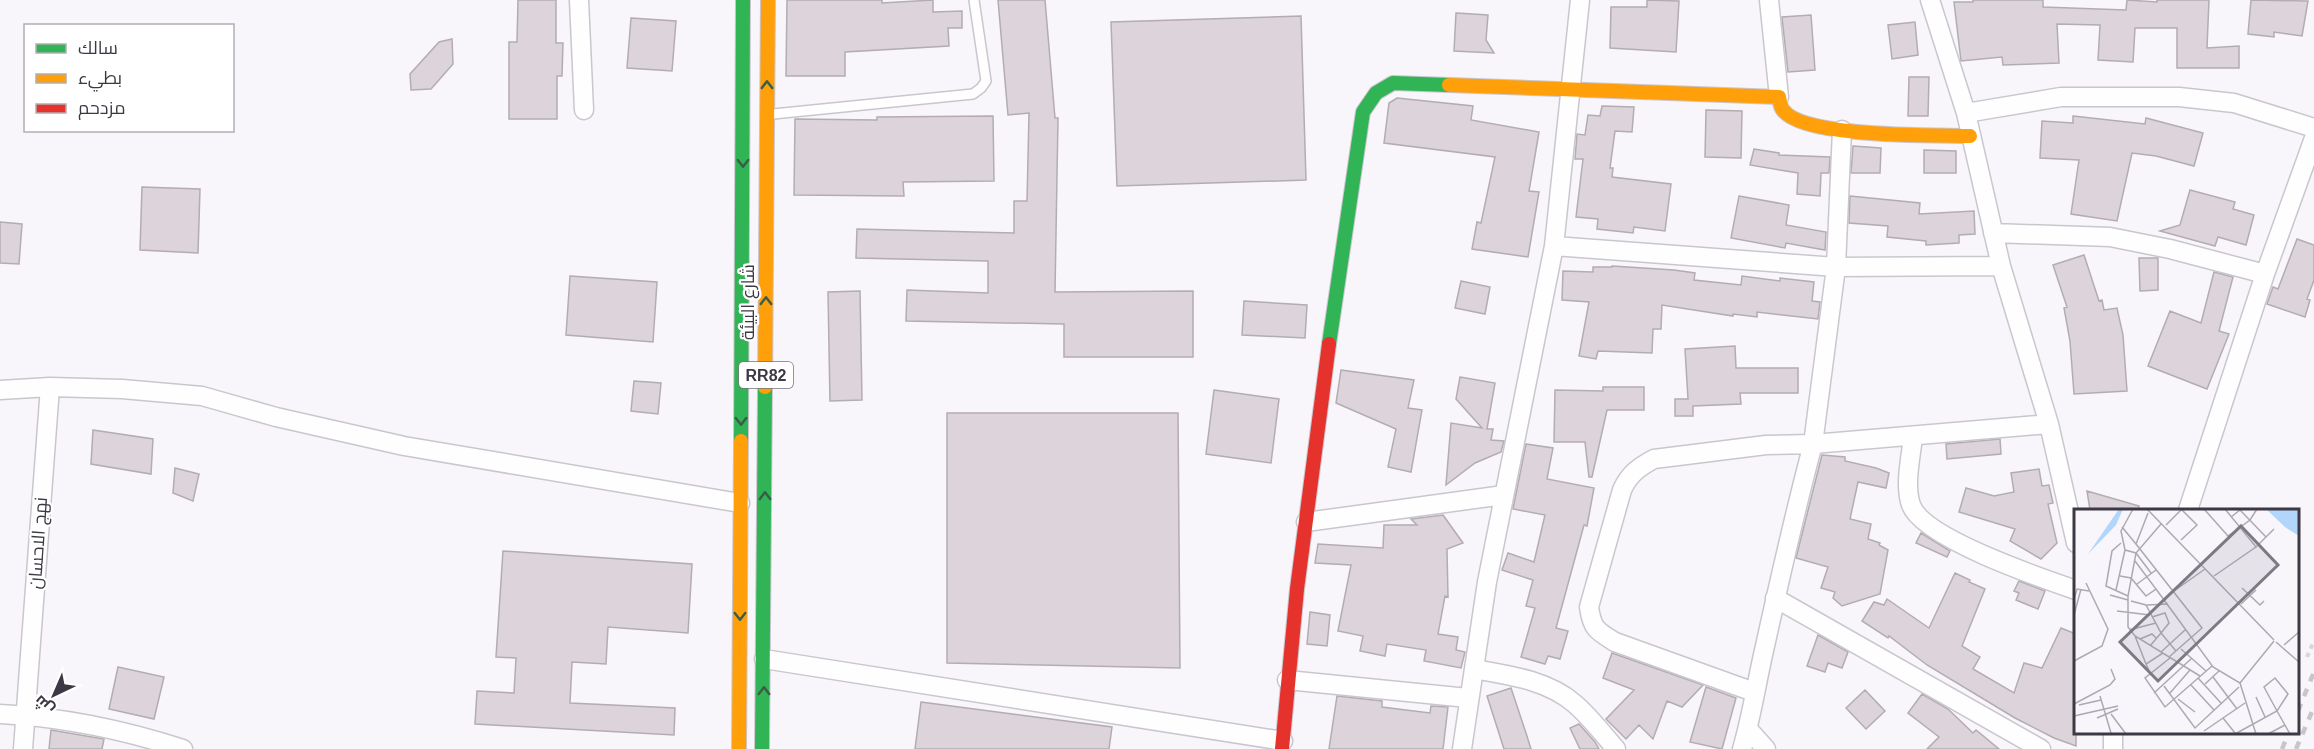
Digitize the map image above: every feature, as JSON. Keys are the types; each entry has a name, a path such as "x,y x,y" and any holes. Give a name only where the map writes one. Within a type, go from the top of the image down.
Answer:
{"main road":[{"name":"شارع البيئة","path":"739,749 743,0"},
{"name":"شارع البيئة","path":"762,749 768,0"},
{"path":"1282,745 1287,680 1306,522 1363,112 1368,102 1383,88 1394,83 1779,97 1783,111 1796,121 1818,127 1970,136"}],"street":[{"path":"579,0 584,110"},
{"path":"1462,749 1487,582 1554,246 1569,90 1581,0"},
{"path":"1769,0 1779,97"},
{"path":"1930,0 1966,113 2001,266 2049,424 2074,534"},
{"path":"1966,113 2061,97 2179,97 2234,103 2314,128"},
{"path":"1742,749 1749,729 1754,692 1775,598 1813,444 1836,267 1842,130"},
{"path":"2188,509 2265,274 2314,138"},
{"path":"1993,233 2110,237 2170,249 2265,274"},
{"path":"1554,246 1836,267 2001,266"},
{"path":"0,390 50,387 122,389 202,396 276,417 404,446 740,503"},
{"name":"نهج الاحسان","path":"23,749 50,387"},
{"path":"1754,692 1615,642 1598,631 1591,623 1589,607 1628,476 1654,459 1736,448 1813,444 2049,424"},
{"path":"1913,436 1908,489 1911,507 1921,518 1939,532 1970,547 2025,572 2074,589"},
{"path":"1306,522 1504,495"},
{"path":"1775,598 2041,749"},
{"path":"764,659 1282,745"},
{"path":"1474,669 1513,676 1559,693 1575,703 1617,749"},
{"path":"1287,680 1468,698"},
{"path":"0,714 26,715 107,729 183,749"},
{"path":"1749,729 1766,749"}],"lane":[{"path":"767,114 974,94 986,81 974,0"}],"path":[{"path":"2307,657 2314,641"}],"building":[{"path":"518,0 556,0 556,43 563,43 562,76 557,76 557,119 509,119 509,42 517,42"},
{"path":"787,0 882,0 882,3 933,0 933,12 962,11 962,28 948,28 949,46 845,52 845,76 786,76"},
{"path":"998,0 1045,0 1055,118 1058,118 1055,292 1193,291 1193,357 1064,357 1064,324 906,321 907,290 988,293 988,261 856,258 857,229 1014,233 1014,201 1027,201 1029,113 1008,115"},
{"path":"1647,0 1679,1 1676,52 1610,48 1611,7 1647,7"},
{"path":"1973,0 2043,0 2043,7 2126,10 2127,0 2157,2 2157,0 2209,0 2207,48 2239,46 2239,68 2177,68 2177,28 2135,28 2133,62 2098,60 2100,25 2057,24 2059,63 2003,65 2002,57 1961,61 1954,2 1973,2"},
{"path":"2251,0 2308,1 2302,36 2274,32 2274,37 2248,34"},
{"path":"1456,13 1488,15 1486,40 1494,53 1454,51"},
{"path":"1811,15 1815,70 1788,72 1782,17"},
{"path":"1301,16 1306,180 1117,186 1111,22"},
{"path":"631,18 676,21 672,71 627,68"},
{"path":"1915,22 1918,55 1892,59 1888,25"},
{"path":"452,39 453,64 431,89 411,90 410,74 439,42"},
{"path":"1909,77 1929,77 1928,116 1908,116"},
{"path":"1397,98 1473,106 1471,120 1539,132 1529,191 1539,192 1528,257 1472,249 1477,222 1481,223 1495,157 1384,143 1389,103"},
{"path":"1602,106 1634,107 1632,132 1615,131 1610,168 1613,168 1612,177 1671,184 1665,231 1634,227 1633,233 1597,229 1598,219 1576,217 1583,159 1575,159 1577,134 1585,135 1588,115 1600,116"},
{"path":"1706,110 1742,111 1741,158 1705,157"},
{"path":"993,116 994,181 903,182 904,196 794,195 795,119 877,120 877,117"},
{"path":"2073,116 2145,124 2146,118 2203,133 2194,166 2156,156 2132,153 2117,221 2071,214 2079,160 2040,158 2042,121 2073,123"},
{"path":"1853,146 1881,148 1880,173 1851,173"},
{"path":"1754,149 1779,153 1779,155 1830,157 1829,173 1821,173 1820,196 1797,194 1798,173 1750,165"},
{"path":"1924,150 1956,151 1956,173 1924,173"},
{"path":"142,187 200,189 198,253 140,250"},
{"path":"2190,190 2235,202 2233,209 2254,215 2246,245 2218,237 2215,246 2160,231 2180,225"},
{"path":"1739,196 1789,205 1786,225 1826,232 1825,250 1786,243 1785,248 1731,238"},
{"path":"1850,196 1920,203 1919,214 1974,211 1975,234 1959,235 1959,243 1926,245 1926,241 1887,237 1888,226 1849,223"},
{"path":"0,222 22,224 19,264 0,263"},
{"path":"2297,239 2314,245 2314,280 2307,299 2310,300 2305,317 2267,304 2273,287 2278,289"},
{"path":"2084,255 2104,310 2117,308 2123,335 2127,391 2074,394 2070,341 2064,308 2067,307 2053,265"},
{"path":"2139,258 2158,258 2158,290 2140,291"},
{"path":"1612,266 1695,273 1694,280 1741,285 1742,276 1780,281 1780,278 1814,282 1812,301 1820,302 1818,319 1757,312 1757,317 1733,314 1733,316 1662,305 1661,329 1653,329 1652,353 1598,351 1596,359 1579,356 1589,302 1562,300 1563,271 1593,272 1593,267"},
{"path":"2214,272 2233,277 2219,331 2229,334 2207,389 2148,366 2170,311 2201,323"},
{"path":"570,276 657,282 653,342 566,335"},
{"path":"1461,281 1490,287 1485,314 1455,308"},
{"path":"860,291 862,400 830,401 828,292"},
{"path":"1244,301 1307,305 1305,338 1242,335"},
{"path":"1735,346 1736,368 1798,368 1798,393 1740,393 1741,404 1693,406 1693,416 1675,416 1675,399 1688,399 1685,349"},
{"path":"1341,370 1414,380 1408,408 1422,410 1411,472 1388,467 1396,429 1336,403"},
{"path":"1460,377 1495,383 1487,429 1493,429 1491,440 1504,441 1501,452 1475,463 1446,485 1451,423 1482,428 1456,399"},
{"path":"634,381 661,383 658,414 631,411"},
{"path":"1603,387 1644,387 1644,410 1607,410 1592,477 1589,477 1585,442 1554,442 1555,390 1603,391"},
{"path":"1214,390 1279,399 1271,463 1206,454"},
{"path":"947,413 1178,413 1180,668 947,663"},
{"path":"93,430 153,439 151,474 91,464"},
{"path":"2000,439 2001,454 1947,459 1946,444"},
{"path":"1526,444 1553,448 1547,479 1594,488 1587,526 1584,525 1556,628 1568,631 1560,659 1548,656 1545,664 1521,657 1535,608 1526,606 1533,580 1502,570 1508,553 1534,562 1545,515 1513,509"},
{"path":"1822,455 1845,457 1845,461 1889,473 1886,488 1858,482 1850,519 1871,524 1868,539 1880,543 1879,545 1888,550 1880,594 1842,606 1833,598 1835,592 1821,588 1828,567 1796,558"},
{"path":"175,468 199,474 193,501 173,493"},
{"path":"2039,469 2042,486 2049,485 2053,503 2048,504 2057,543 2041,559 2010,541 2015,529 1959,512 1966,488 1994,496 2014,492 2011,473"},
{"path":"2087,491 2139,506 2138,509 2090,509"},
{"path":"1443,515 1463,543 1447,549 1448,597 1445,596 1438,634 1458,637 1456,650 1465,652 1461,668 1424,661 1426,650 1387,644 1385,656 1360,651 1363,636 1338,631 1351,565 1315,563 1318,544 1383,548 1384,525 1417,525 1411,519"},
{"path":"1921,533 1950,551 1947,557 1916,543"},
{"path":"503,551 692,564 688,633 608,627 606,664 572,662 570,703 675,708 674,735 475,724 477,691 514,693 516,658 496,657"},
{"path":"1955,573 1985,589 1962,646 1980,657 1973,669 2014,693 2024,663 2042,668 2061,628 2074,633 2076,746 2054,738 2015,718 1927,665 1889,636 1888,638 1862,621 1874,602 1884,605 1887,599 1929,628"},
{"path":"2019,581 2045,591 2038,609 2016,600 2019,593 2014,591"},
{"path":"1310,612 1330,615 1327,646 1307,644"},
{"path":"1818,635 1848,652 1842,668 1828,663 1825,672 1807,666"},
{"path":"1612,653 1703,685 1682,707 1667,701 1653,739 1639,725 1626,739 1606,719 1634,690 1603,678"},
{"path":"118,667 164,677 154,719 109,709"},
{"path":"1706,687 1736,698 1722,749 1690,742"},
{"path":"1511,688 1531,749 1504,749 1487,696"},
{"path":"1865,690 1885,711 1866,729 1846,708"},
{"path":"1922,694 1948,709 1973,733 1976,730 1999,749 1927,749 1939,737 1908,713"},
{"path":"1337,696 1382,701 1382,707 1430,713 1431,706 1448,707 1443,749 1329,749"},
{"path":"921,702 1112,727 1109,749 915,749"},
{"path":"1579,724 1599,749 1580,749 1570,728"},
{"path":"51,730 104,739 102,749 49,749"}],"railway":[{"path":"2299,709 2314,672"},
{"path":"2296,749 2314,707"},
{"path":"2282,749 2288,734"}],"traffic: fast":[{"path":"741,441 743,0"},
{"path":"1329,344 1363,112 1376,93 1393,83 1449,85"},
{"path":"762,749 765,387"}],"traffic: slow":[{"path":"765,387 768,0"},
{"path":"1449,85 1779,97 1783,110 1795,119 1815,126 1900,135 1970,136"},
{"path":"739,749 741,441"}],"traffic: jam":[{"path":"1282,749 1297,589 1329,344"}]}
